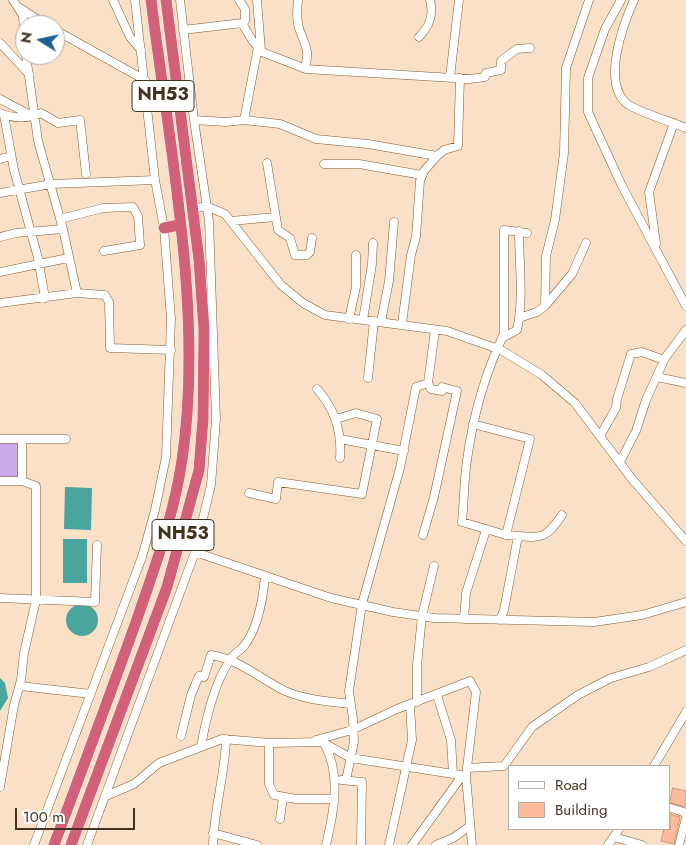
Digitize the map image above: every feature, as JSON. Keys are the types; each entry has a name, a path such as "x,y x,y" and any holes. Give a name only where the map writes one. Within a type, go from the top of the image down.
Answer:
{"highway":[{"name":"NH53","path":"54,845 164,541 182,460 188,331 179,225 151,0"},
{"name":"NH53","path":"71,845 167,587 199,470 203,419 204,330 200,260 166,0"},
{"path":"164,228 179,225"}],"street":[{"path":"113,0 130,37 141,50"},
{"path":"34,845 142,557 156,510 166,456 171,318 164,228 155,180 135,0"},
{"path":"87,845 195,552 212,485 216,418 209,231 180,0"},
{"path":"184,30 242,23 245,21 245,9 239,0"},
{"path":"244,120 259,48 257,0"},
{"path":"298,0 297,20 308,51 308,60 304,68"},
{"path":"419,37 430,24 432,13 430,0"},
{"path":"450,77 459,0"},
{"path":"545,306 546,256 555,220 564,153 566,68 589,0"},
{"path":"621,0 605,29 588,78 588,112 622,186 686,306"},
{"path":"634,0 623,25 615,61 618,94 627,104 686,128"},
{"path":"14,3 31,15"},
{"path":"14,3 22,15"},
{"path":"242,23 259,48 281,61 304,68 460,78 485,77 486,73 502,70 501,61 517,49 530,48"},
{"path":"65,36 145,80"},
{"path":"0,43 29,74"},
{"path":"28,65 38,141 63,229 77,294"},
{"path":"402,324 410,255 416,236 418,190 422,175 437,156 444,150 458,146 460,78"},
{"path":"0,99 34,117"},
{"path":"45,298 32,232 11,156 2,114 20,118 34,117 41,113 58,123 80,120 86,174"},
{"path":"194,120 226,122 244,120 280,124 316,139 368,144 437,156"},
{"path":"659,253 649,192 674,123"},
{"path":"0,159 11,156"},
{"path":"267,162 278,230 290,238 295,255 310,252 312,238"},
{"path":"324,164 359,164 422,175"},
{"path":"0,193 51,184 155,180"},
{"path":"193,209 206,206 225,214 266,268 302,304 325,314 348,319 378,321 448,331 496,349 542,375 575,403 620,462 686,541"},
{"path":"60,219 103,208 132,207 138,216 140,245 104,252"},
{"path":"231,221 275,217"},
{"path":"368,378 378,321 389,281 394,222"},
{"path":"0,237 63,229"},
{"path":"527,233 504,230 502,338 496,349 473,424 466,461 462,522 506,535 542,536 551,532 562,515"},
{"path":"502,338 517,330 519,318 521,274 518,231"},
{"path":"363,320 372,264 373,243"},
{"path":"519,318 537,312 545,306 572,274 586,243"},
{"path":"348,319 356,287 356,254"},
{"path":"0,272 68,258"},
{"path":"0,303 77,294 105,295 109,302 110,348 170,350"},
{"path":"423,535 434,497 457,391 442,387 442,391 431,389 428,383 435,330"},
{"path":"620,462 636,430 646,400 664,360 686,330"},
{"path":"600,436 616,408 617,398 631,354 642,352 664,360"},
{"path":"657,377 686,383"},
{"path":"346,780 354,729 349,691 353,654 362,604 404,451 416,387 428,383"},
{"path":"317,389 332,409 336,420 340,439 340,458"},
{"path":"249,493 276,499 278,482 362,494 377,419 356,413 336,420"},
{"path":"473,424 530,439 506,535"},
{"path":"0,439 66,439"},
{"path":"22,439 22,482"},
{"path":"340,439 404,451"},
{"path":"0,481 22,482 36,486 36,600 24,653 20,686 0,787"},
{"path":"464,619 466,593 486,530"},
{"path":"500,620 504,610 518,536"},
{"path":"0,598 95,602 97,544"},
{"path":"195,552 304,590 422,616 464,619 594,622 642,615 686,602"},
{"path":"389,845 412,740 422,616 434,566"},
{"path":"201,746 212,703 231,659 244,647 254,626 262,600 264,576"},
{"path":"106,796 134,784 159,763 201,746 226,739 269,743 314,741 325,743 350,757 407,767 462,773 504,766 532,728 578,695 611,678 650,667 686,650"},
{"path":"181,736 199,676 204,677 207,673 211,655 231,659 255,675 298,696 350,704"},
{"path":"314,741 354,729 470,681 476,692 462,773 459,780 412,845"},
{"path":"20,686 91,694"},
{"path":"437,695 462,773 472,845"},
{"path":"655,765 686,712"},
{"path":"213,845 226,756 226,739"},
{"path":"269,743 269,784 274,795 283,798 334,800"},
{"path":"325,743 333,760 334,779 334,800 326,845"},
{"path":"334,779 362,782 361,845"},
{"path":"280,819 283,798"},
{"path":"671,808 686,813"},
{"path":"679,845 686,818"},
{"path":"436,845 453,838 470,826"},
{"path":"608,845 618,830"},
{"path":"214,833 257,845"},
{"path":"614,838 642,845"}],"shaded area":[{"path":"0,442 15,442 20,446 20,475 18,478 0,478"}],"water":[{"path":"65,487 92,488 91,530 64,529"},
{"path":"63,539 87,539 87,583 63,583"},
{"path":"82,604 88,605 93,609 97,614 97,626 93,631 88,635 82,636 76,635 71,631 67,626 66,620 67,614 71,609 76,605"},
{"path":"0,678 5,683 8,698 0,711"}],"building":[{"path":"673,788 686,791 686,807 671,803"},
{"path":"671,814 680,817 674,844 661,841 664,830 671,830"}]}
